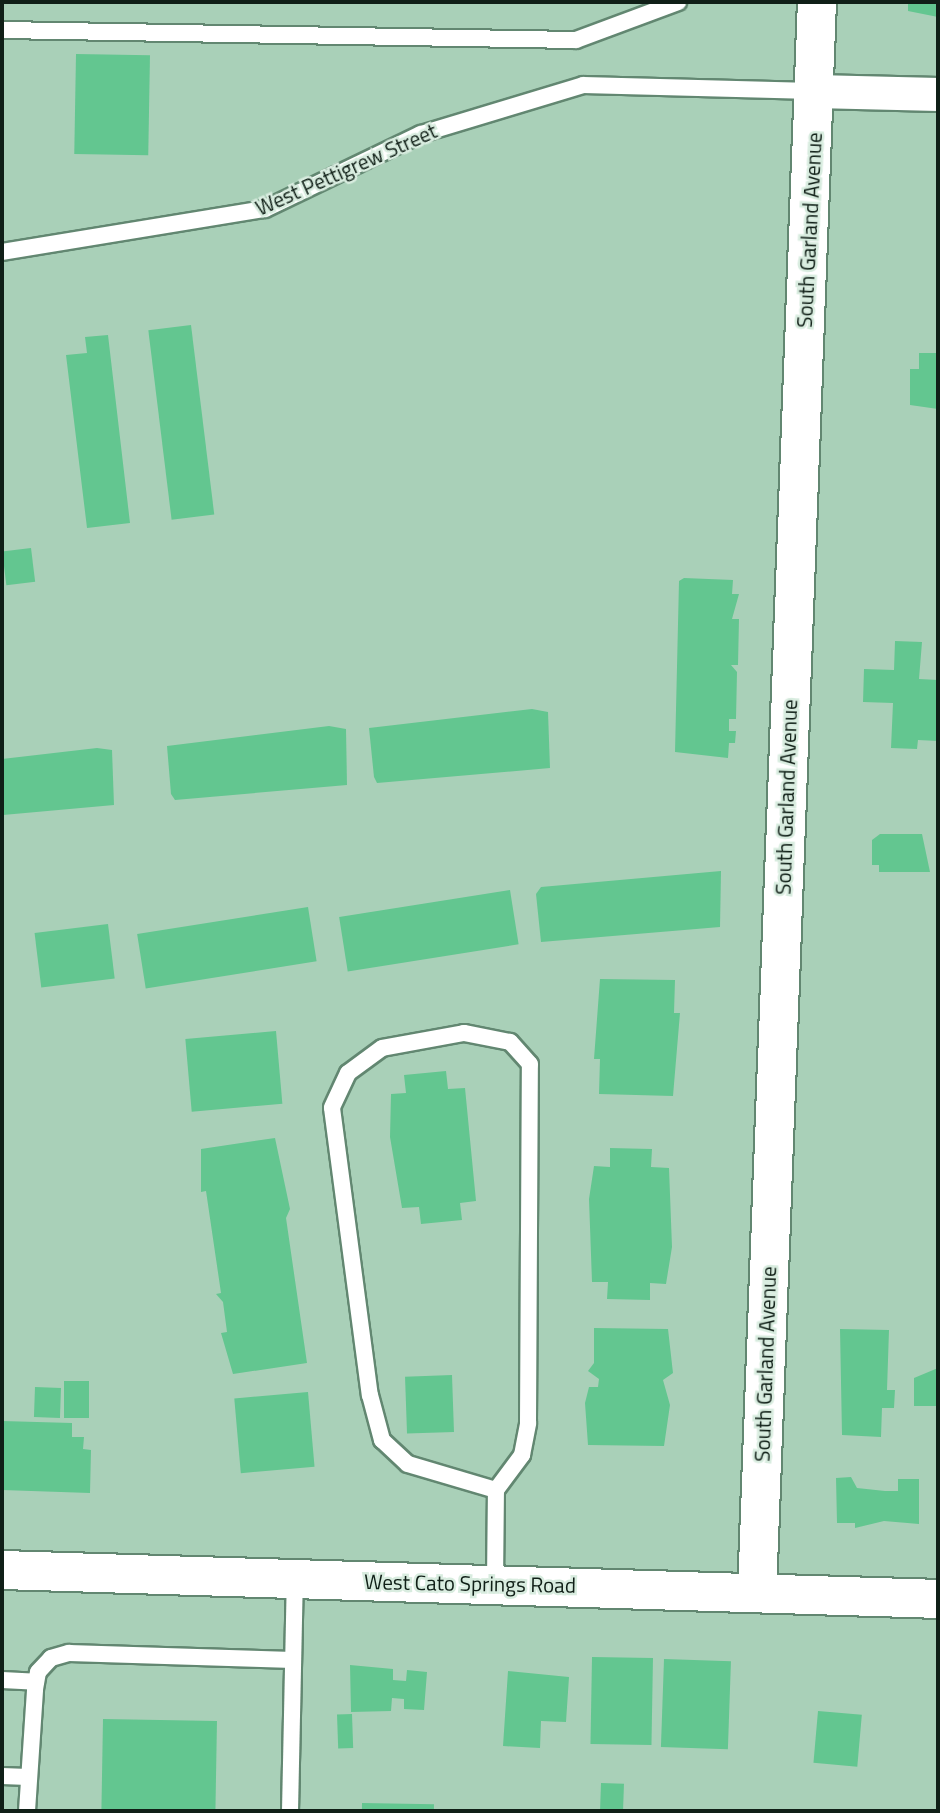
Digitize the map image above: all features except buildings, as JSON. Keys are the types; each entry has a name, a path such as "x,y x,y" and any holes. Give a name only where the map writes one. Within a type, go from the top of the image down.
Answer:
{"street":[{"name":"South Garland Avenue","path":"757,1592 816,91 817,2"},
{"name":"West Pettigrew Street","path":"816,91 938,94"},
{"name":"West Cato Springs Road","path":"2,1570 295,1581 495,1582 938,1599"}],"lane":[{"path":"2,30 576,40 678,2"},
{"name":"West Pettigrew Street","path":"2,252 265,209 421,134 583,85 816,91"},
{"path":"495,1582 496,1490 522,1455 528,1423 530,1064 510,1042 464,1033 382,1048 348,1073 332,1108 370,1395 382,1440 408,1464 496,1490"},
{"path":"290,1811 295,1581"},
{"path":"27,1811 36,1682 51,1658 69,1653 293,1660"},
{"path":"2,1680 36,1682"},
{"path":"2,1776 28,1777"}]}
